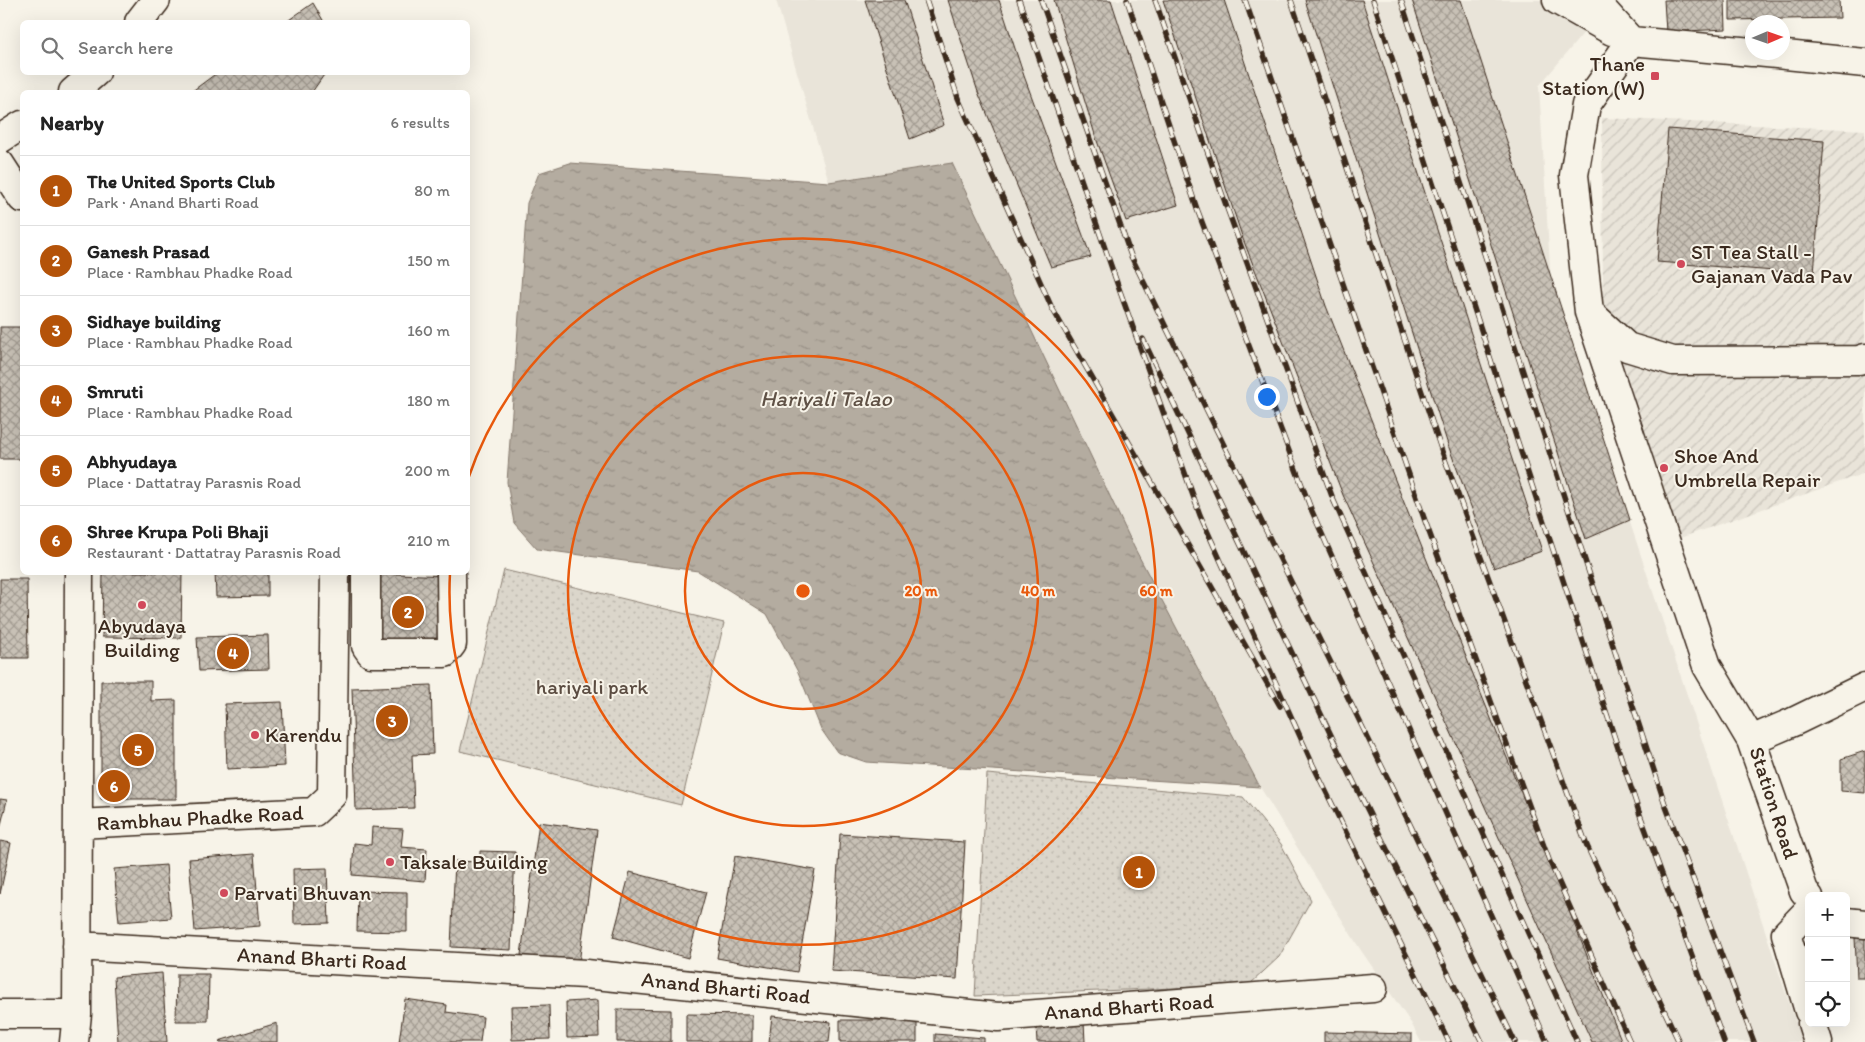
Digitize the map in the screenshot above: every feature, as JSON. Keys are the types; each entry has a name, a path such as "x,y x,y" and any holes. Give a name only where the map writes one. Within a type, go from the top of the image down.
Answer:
{"street":[{"path":"141,20 156,0"},
{"path":"1557,0 1631,41 1745,51"},
{"path":"1594,0 1631,41"},
{"path":"1631,41 1586,105 1574,175 1589,312 1707,666 1751,740"},
{"path":"1790,55 1865,62"},
{"path":"75,90 93,75"},
{"path":"0,139 20,126"},
{"path":"0,164 20,195"},
{"path":"1589,312 1627,347 1672,360 1859,360 1865,358"},
{"path":"74,1042 77,1014 79,575"},
{"path":"335,579 366,579 366,646 371,653 445,653 452,644 451,575"},
{"name":"Rambhau Phadke Road","path":"78,824 314,812 332,794 335,579"},
{"name":"Station Road","path":"1805,892 1751,740 1865,687"},
{"path":"1805,914 1786,934 1805,998"},
{"path":"1850,922 1865,924"},
{"name":"Anand Bharti Road","path":"77,946 586,974 998,1017 1373,988"},
{"path":"0,1014 77,1014"},
{"path":"1813,1027 1818,1042"}],"shaded area":[{"path":"776,0 1611,0 1539,86 1551,284 1802,1042 1421,1042 1411,1023 1360,949 1260,787 1134,547 952,163 829,182"},
{"path":"1602,118 1865,130 1865,473 1680,538 1603,302"}],"green space":[{"name":"hariyali park","path":"504,570 724,623 681,805 460,751"},
{"path":"987,774 1243,797 1281,844 1311,900 1279,957 1249,985 975,996"}],"water":[{"name":"Hariyali Talao","path":"570,163 829,182 952,163 1134,547 1260,787 866,762 837,752 821,729 798,672 767,614 698,571 537,549 514,523 507,482 527,203 539,173"}],"building":[{"path":"865,0 904,0 944,125 910,139"},
{"path":"948,0 999,0 1024,76 1091,257 1051,267 978,92"},
{"path":"1054,0 1111,0 1178,205 1126,221 1096,138"},
{"path":"1163,0 1224,0 1326,306 1622,1042 1592,1042 1343,495 1243,239"},
{"path":"1305,0 1362,0 1542,551 1494,568 1448,445"},
{"path":"1412,0 1461,0 1630,520 1586,539"},
{"path":"1664,0 1725,0 1726,29 1666,32"},
{"path":"1730,0 1839,0 1840,18 1790,19 1790,15 1745,15 1745,20 1730,20"},
{"path":"313,3 323,20 289,20"},
{"path":"214,75 324,75 313,90 194,90"},
{"path":"1668,129 1824,141 1814,274 1657,262"},
{"path":"0,327 20,327 20,459 0,459"},
{"name":"Abyudaya Building","path":"103,575 182,575 181,638 102,637"},
{"path":"215,575 268,575 268,596 216,597"},
{"path":"372,575 447,576 445,648 370,647"},
{"path":"0,579 27,579 28,658 0,658"},
{"path":"268,635 269,669 199,671 197,637"},
{"path":"101,681 151,681 151,701 176,700 176,799 101,799"},
{"path":"431,685 433,754 412,755 414,808 356,810 352,688"},
{"name":"Karendu","path":"282,702 285,766 227,769 225,704"},
{"path":"1865,751 1865,793 1841,791 1841,759"},
{"path":"0,799 7,800 0,829"},
{"path":"539,822 597,830 579,963 521,955"},
{"name":"Taksale Building","path":"372,827 403,829 401,847 427,849 425,881 352,875 354,843 371,845"},
{"path":"840,834 965,842 957,979 831,971"},
{"path":"0,841 11,843 0,894"},
{"path":"480,851 515,852 511,950 451,947 455,861 480,862"},
{"name":"Parvati Bhuvan","path":"254,854 260,926 195,931 189,859"},
{"path":"735,856 815,870 797,972 717,958"},
{"path":"166,865 171,918 119,922 114,869"},
{"path":"327,868 329,923 294,924 293,869"},
{"path":"630,872 706,892 688,958 613,937"},
{"path":"358,891 407,892 407,932 357,931"},
{"path":"1865,937 1865,978 1857,978 1855,938"},
{"path":"162,973 167,1042 118,1042 114,977"},
{"path":"177,974 209,974 208,1021 176,1021"},
{"path":"405,999 447,1005 446,1012 483,1017 480,1042 399,1042"},
{"path":"598,1000 599,1037 567,1038 566,1002"},
{"path":"549,1005 550,1039 512,1040 511,1006"},
{"path":"617,1009 671,1010 671,1042 617,1042"},
{"path":"686,1014 752,1015 752,1042 686,1042"},
{"path":"772,1016 831,1022 829,1042 769,1042"},
{"path":"840,1020 917,1020 917,1042 840,1042"},
{"path":"1084,1022 1085,1042 1037,1042 1036,1025"},
{"path":"277,1023 277,1042 219,1041"},
{"path":"1324,1032 1412,1034 1412,1042 1324,1042"},
{"path":"935,1034 984,1038 984,1042 935,1042"}],"railway":[{"path":"926,0 958,98 1052,308 1280,706"},
{"path":"1019,0 1200,515 1313,765 1449,1042"},
{"path":"1041,0 1131,256 1515,1042"},
{"path":"1127,0 1197,209 1311,509 1547,1042"},
{"path":"1155,0 1227,208 1333,499 1577,1042"},
{"path":"1245,0 1424,518 1549,860 1630,1042"},
{"path":"1291,0 1440,446 1587,846 1679,1042"},
{"path":"1373,0 1639,812 1724,1042"},
{"path":"1401,0 1665,804 1754,1042"},
{"path":"1143,339 1339,752 1482,1042"}],"place":[{"name":"Thane Station (W)","path":"1655,76"},
{"name":"ST Tea Stall - Gajanan Vada Pav","path":"1681,264"},
{"name":"Shoe And Umbrella Repair","path":"1664,468"},
{"name":"Abyudaya Building","path":"142,605"},
{"name":"Ganesh Prasad","path":"408,612"},
{"name":"Smruti","path":"233,653"},
{"name":"Sidhaye building","path":"392,721"},
{"name":"Karendu","path":"255,735"},
{"name":"Abhyudaya","path":"138,750"},
{"name":"Shree Krupa Poli Bhaji","path":"114,786"},
{"name":"Taksale Building","path":"390,862"},
{"name":"The United Sports Club","path":"1139,872"},
{"name":"Parvati Bhuvan","path":"224,893"}]}
